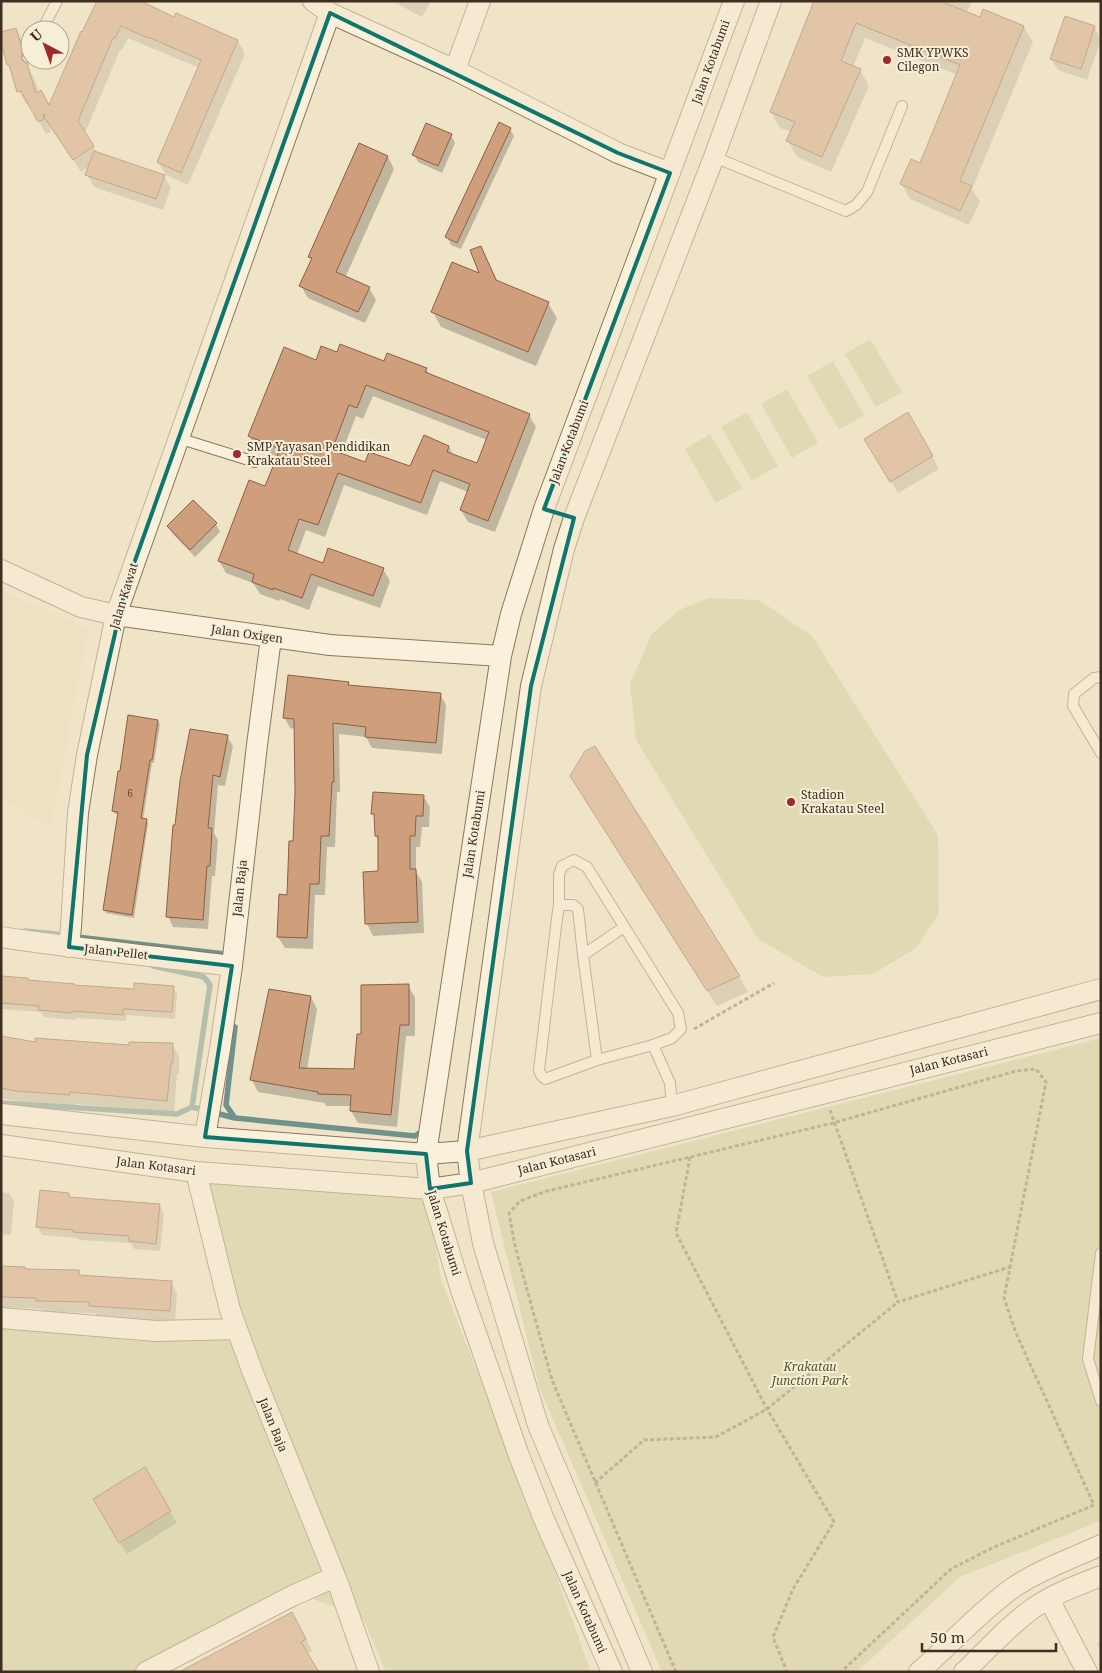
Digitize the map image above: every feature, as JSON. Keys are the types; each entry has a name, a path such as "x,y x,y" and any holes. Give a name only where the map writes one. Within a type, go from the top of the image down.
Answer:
{"street":[{"path":"313,1 330,13 455,70 618,153 670,173"},
{"path":"455,70 480,1"},
{"name":"Jalan Kotabumi","path":"612,1672 543,1517 518,1452 461,1290 430,1189 426,1154 502,656 511,614 544,509 734,1"},
{"path":"642,1672 538,1425 483,1243 471,1183 467,1151 531,686 564,549 574,518 714,157 771,1"},
{"name":"Jalan Kawat","path":"70,939 78,813 87,755 116,616 330,13"},
{"path":"544,509 574,518"},
{"name":"Jalan Oxigen","path":"1,570 81,607 116,616 330,645 502,656"},
{"name":"Jalan Baja","path":"206,1134 232,966 245,842 271,638"},
{"name":"Jalan Pellet","path":"1,937 70,939 130,953 232,966"},
{"path":"1,1114 426,1154 467,1151 672,1106 1101,989"},
{"name":"Jalan Kotasari","path":"1,1145 196,1172 430,1189 471,1183 1101,1022"},
{"name":"Jalan Baja","path":"196,1172 230,1310 253,1373 335,1577 369,1672"},
{"path":"1,1318 156,1331 237,1329"},
{"path":"927,1669 982,1612 1016,1586 1049,1568 1101,1545"},
{"path":"964,1672 1035,1607 1101,1576"},
{"path":"146,1672 292,1596 335,1577"},
{"path":"1049,1599 1087,1672"}],"lane":[{"path":"47,20 57,1"},
{"path":"714,157 846,211 856,205 866,192 902,106"},
{"path":"178,438 255,462"},
{"path":"1101,677 1094,678 1074,694 1073,706 1101,753"},
{"path":"574,860 580,862 587,867 678,1013 681,1029 672,1038 596,1060 545,1079 541,1075 539,1070 556,918 559,906 559,875 562,866 574,860"},
{"path":"559,906 573,905 578,909 596,1060"},
{"path":"583,955 624,927"},
{"path":"653,1044 670,1083 672,1106"},
{"path":"1101,1253 1088,1359 1101,1401"}],"path":[{"path":"681,1029 692,1030 774,983"},
{"path":"676,1672 552,1380 515,1246 510,1213 520,1201 547,1191 833,1123 1016,1071 1036,1069 1046,1082 1004,1298 1016,1333 1094,1505 992,1548 951,1570 841,1672"},
{"path":"833,1123 898,1302"},
{"path":"690,1157 676,1233 767,1409 834,1522 792,1589 774,1637 787,1672"},
{"path":"595,1483 644,1440 716,1437 767,1409 898,1302 1010,1267"}],"highlighted area":[{"path":"330,13 618,153 670,173 544,509 574,518 531,686 467,1151 471,1183 430,1189 426,1154 205,1137 232,966 69,947 87,755 126,586"}],"shaded area":[{"path":"1,590 88,629 51,828 1,798"}],"green space":[{"path":"870,339 902,392 876,407 845,354"},
{"path":"833,361 864,415 839,430 807,376"},
{"path":"787,389 818,443 792,458 761,404"},
{"path":"747,412 778,466 752,481 721,427"},
{"path":"710,434 742,488 716,503 685,449"},
{"path":"709,598 759,600 812,636 938,835 939,913 916,948 873,974 823,977 758,939 636,740 630,684 651,635 679,610"},
{"name":"Krakatau Junction Park","path":"1101,1038 1101,1521 960,1577 857,1672 662,1672 539,1387 491,1192"},
{"path":"209,1174 426,1186 441,1279 552,1564 591,1672 386,1672 363,1618 297,1593 133,1672 1,1672 1,1315 229,1334"}],"building":[{"path":"97,1 141,1 174,17 176,13 238,40 181,173 157,162 201,60 121,26 115,38 113,38 78,121 94,146 73,160 44,117 45,114 43,115 44,119 38,122 21,91 17,92 1,43 1,32 16,28 20,42 20,70 29,70 36,93 41,90 49,105 64,70 70,70 70,56"},
{"path":"814,1 940,1 980,17 983,9 1024,26 960,181 972,186 960,211 900,184 911,159 920,163 960,65 856,23 841,61 861,69 822,157 786,141 795,122 770,112"},
{"path":"1065,16 1095,26 1081,69 1050,59"},
{"path":"499,122 511,128 457,243 445,237"},
{"path":"426,123 452,134 438,166 412,155"},
{"path":"359,143 388,156 336,272 370,287 358,312 299,286 312,258 308,257"},
{"path":"94,151 165,175 156,199 85,175"},
{"path":"481,246 496,280 549,302 528,352 431,312 452,262 479,273 470,250"},
{"path":"340,344 384,361 387,353 427,368 425,372 530,414 488,521 460,510 470,484 433,470 421,503 338,473 318,525 299,519 288,550 323,563 328,548 384,568 373,596 311,574 302,598 252,582 254,574 218,561 249,480 265,486 280,449 248,436 284,347 316,360 321,346 337,352","holes":["366,385 489,432 477,463 447,452 449,446 424,435 410,466 369,452 365,462 332,450 349,405 357,408"]},
{"path":"908,412 933,456 890,482 864,439"},
{"path":"193,500 217,523 190,550 167,526"},
{"path":"288,675 349,682 348,685 441,693 436,743 365,737 366,727 333,723 334,782 332,782 329,836 321,836 319,884 310,884 307,938 277,937 279,894 287,895 289,841 293,841 295,793 294,719 283,718"},
{"path":"128,715 158,720 141,818 147,819 132,915 103,910 118,812 112,811"},
{"path":"190,729 228,735 220,777 213,775 208,828 212,828 210,866 207,866 203,920 166,917 173,825 175,825 180,781"},
{"path":"595,746 740,976 707,991 570,776 585,751"},
{"path":"373,792 424,795 423,816 416,816 415,836 410,836 410,869 416,869 418,922 365,924 363,872 378,871 378,836 375,836 374,814 371,814"},
{"path":"1,976 74,985 134,989 134,983 174,986 172,1012 123,1009 123,1015 73,1011 72,1013 38,1010 39,1006 1,1003"},
{"path":"409,984 409,1025 400,1025 391,1115 350,1111 351,1095 318,1094 318,1092 250,1080 269,989 311,996 299,1068 354,1069 357,1034 361,1034 361,985"},
{"path":"1,1036 35,1042 35,1038 129,1045 129,1042 173,1043 173,1063 171,1063 167,1101 70,1092 70,1095 16,1091 1,1088"},
{"path":"40,1190 69,1193 69,1197 160,1204 156,1244 129,1241 129,1236 36,1227"},
{"path":"1,1266 25,1267 25,1269 79,1270 79,1275 172,1281 170,1311 89,1306 89,1302 36,1301 36,1298 1,1297"},
{"path":"145,1467 171,1511 119,1543 93,1499"},
{"path":"292,1612 306,1639 301,1642 319,1672 179,1672"}],"waterway":[{"path":"25,931 66,935"},
{"path":"78,933 77,937 225,954"},
{"path":"153,966 204,977 210,985 192,1107"},
{"path":"235,1027 226,1105 235,1118 415,1136 424,1130"},
{"path":"1,1103 177,1114 192,1107 235,1118"}],"place":[{"name":"SMK YPWKS Cilegon","path":"887,60"},
{"name":"SMP Yayasan Pendidikan Krakatau Steel","path":"237,454"},
{"name":"Stadion Krakatau Steel","path":"791,802"}]}
